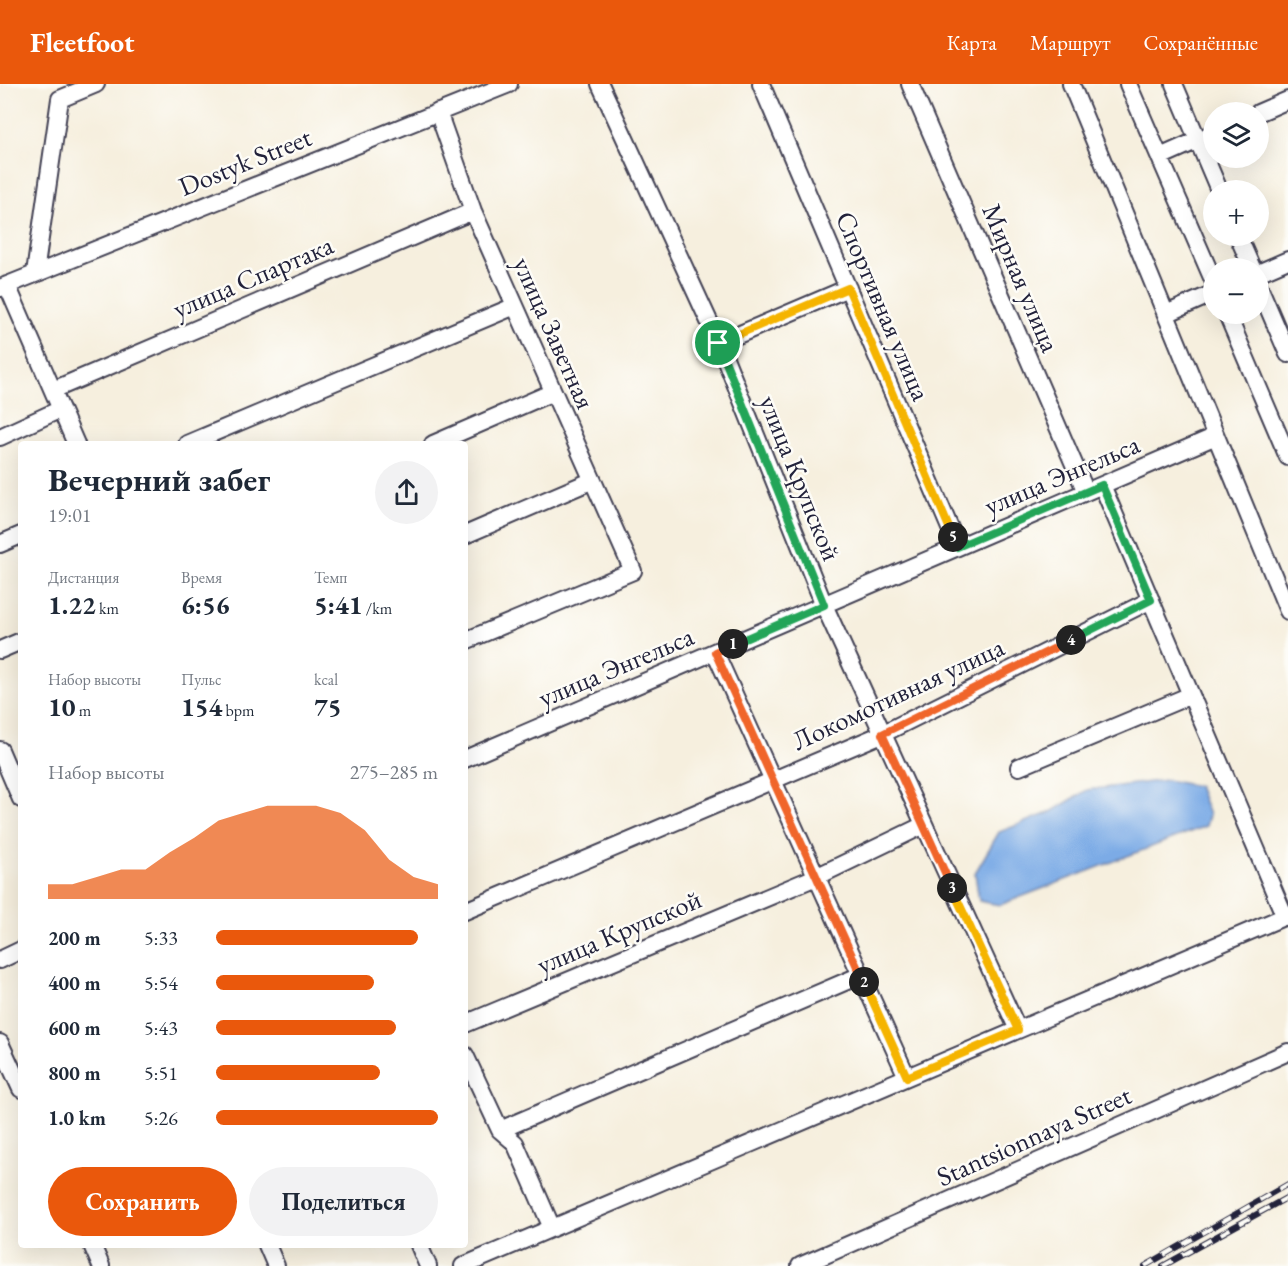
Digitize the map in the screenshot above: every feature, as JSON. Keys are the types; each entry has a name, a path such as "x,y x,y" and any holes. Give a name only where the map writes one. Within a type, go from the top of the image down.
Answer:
{"street":[{"path":"35,273 60,99 96,84"},
{"name":"Dostyk Street","path":"4,286 508,84"},
{"name":"улица Крупской","path":"600,84 718,343 824,605 1018,1030"},
{"name":"Спортивная улица","path":"761,84 957,547"},
{"name":"Мирная улица","path":"909,84 1094,489 1151,600 1287,916"},
{"path":"1071,84 1288,611"},
{"path":"1128,84 1204,258"},
{"path":"1174,84 1215,180"},
{"path":"1269,108 1288,100"},
{"name":"улица Заветная","path":"438,112 473,211 591,481 633,571 468,640"},
{"path":"1160,157 1203,138"},
{"name":"улица Спартака","path":"53,390 473,211"},
{"path":"1269,268 1288,260"},
{"path":"4,286 75,441"},
{"path":"718,343 848,288"},
{"path":"1166,314 1203,298"},
{"path":"194,441 515,306"},
{"path":"1269,310 1288,354"},
{"path":"1231,324 1288,456"},
{"path":"440,441 553,392"},
{"path":"0,437 61,409"},
{"name":"улица Энгельса","path":"468,758 1216,436"},
{"path":"468,534 591,481"},
{"path":"0,544 18,536"},
{"name":"Локомотивная улица","path":"468,910 882,734 1151,600"},
{"path":"0,650 18,642"},
{"path":"715,652 907,1077"},
{"path":"1019,767 1191,695"},
{"path":"0,750 18,791"},
{"name":"улица Крупской","path":"468,1023 816,877 924,825"},
{"path":"463,1266 1287,916"},
{"path":"0,960 18,951"},
{"path":"500,1130 861,975"},
{"path":"0,1043 18,1082"},
{"name":"Stantsionnaya Street","path":"800,1266 1288,1052"},
{"path":"468,1061 500,1130 514,1143 552,1228"},
{"path":"93,1248 102,1266"},
{"path":"268,1248 276,1266"},
{"path":"420,1248 428,1266"}],"water":[{"path":"1166,780 1198,786 1209,815 1206,826 1000,905 979,901 975,873 999,832 1051,812 1087,790"}],"railway":[{"path":"1145,1266 1288,1184"},
{"path":"1163,1266 1288,1197"}],"route":[{"path":"848,288 957,547 1102,485 1151,600 882,734 1018,1030 907,1077 715,652 824,605 718,343 848,288"}]}
